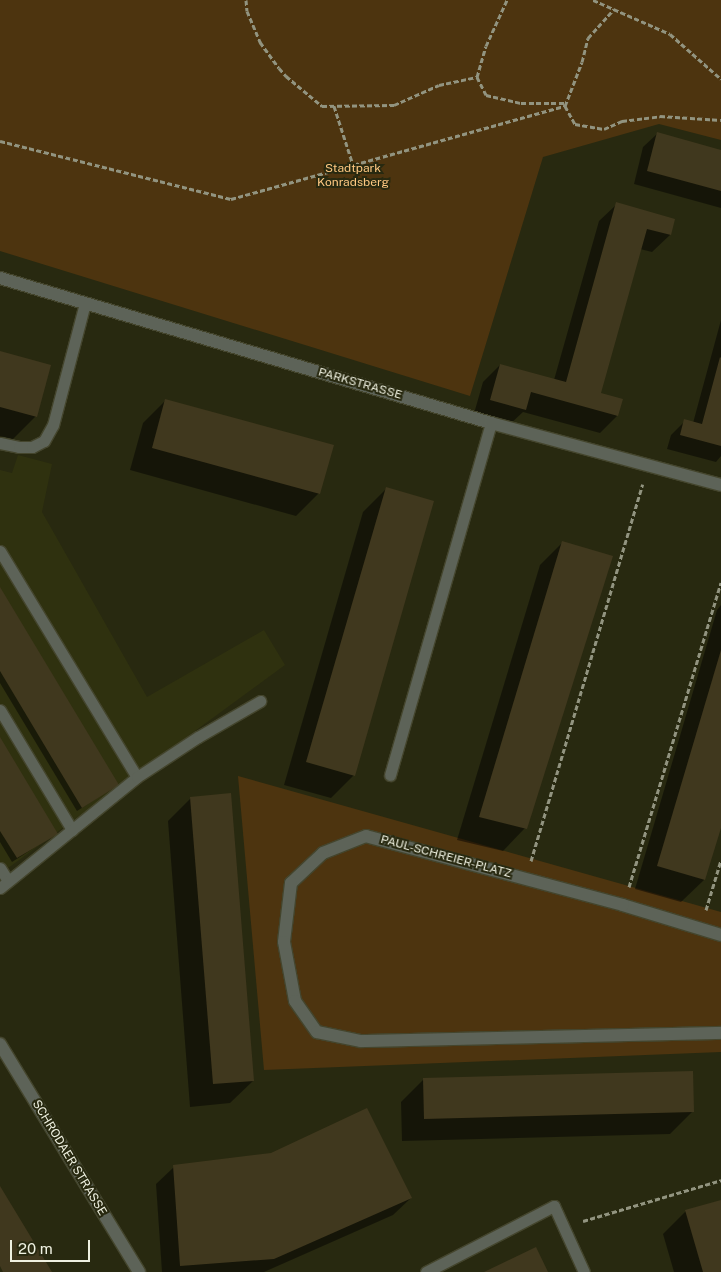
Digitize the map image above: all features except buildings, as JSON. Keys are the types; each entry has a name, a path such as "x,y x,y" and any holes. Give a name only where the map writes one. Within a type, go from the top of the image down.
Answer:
{"street":[{"name":"PARKSTRASSE","path":"0,278 491,423 649,464 721,485"},
{"name":"PAUL-SCHREIER-PLATZ","path":"721,935 623,905 366,836 323,852 291,883 284,942 295,1001 317,1032 361,1042 721,1033"},
{"name":"SCHRODAER STRASSE","path":"0,1044 139,1272"}],"lane":[{"path":"0,443 19,447 32,447 44,442 53,425 85,304"},
{"path":"390,775 491,423"},
{"path":"0,551 138,778"},
{"path":"0,868 4,884 138,778 198,737 260,701"},
{"path":"0,710 72,830"},
{"path":"426,1272 554,1206 584,1272"}],"path":[{"path":"246,0 247,11 260,42 286,76 322,106 394,105 439,85 477,77"},
{"path":"507,0 486,46 477,77 486,95 521,103 566,104"},
{"path":"593,0 670,34 721,79"},
{"path":"614,9 588,38 566,104 575,124 604,129 622,120 660,116 721,120"},
{"path":"0,142 231,199 566,104"},
{"path":"334,106 353,165"},
{"path":"526,878 649,464"},
{"path":"623,905 721,584"},
{"path":"701,930 721,860"},
{"path":"564,1227 721,1180"}],"shaded area":[{"path":"18,455 52,464 42,512 147,697 264,630 285,665 0,874 0,470 12,473"}],"green space":[{"name":"Stadtpark Konradsberg","path":"0,0 721,0 721,140 659,124 543,157 470,396 0,251"},
{"path":"238,776 721,912 721,1052 264,1070"}]}
